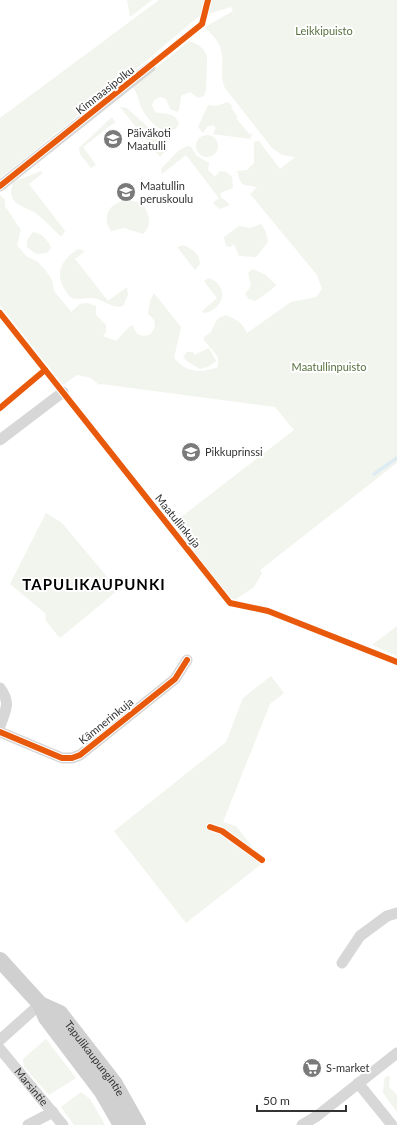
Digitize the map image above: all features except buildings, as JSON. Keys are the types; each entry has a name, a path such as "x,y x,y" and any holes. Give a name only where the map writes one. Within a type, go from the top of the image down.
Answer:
{"main road":[{"name":"Tapulikaupungintie","path":"0,960 40,1004 46,1018 102,1092 122,1125"},
{"name":"Tapulikaupungintie","path":"40,1004 60,1013 114,1084 138,1125"}],"street":[{"name":"Kimnaasipolku","path":"0,186 150,66"},
{"path":"0,440 63,392"},
{"name":"Kämnerinkuja","path":"0,732 62,758 72,758 80,755 175,679 187,660"},
{"path":"0,688 6,697 8,704 0,726"},
{"path":"342,963 360,936 387,916 397,913"},
{"path":"0,1040 40,1004"},
{"name":"Marsintie","path":"0,1049 63,1125"},
{"path":"302,1125 318,1116 397,1053"},
{"path":"358,1083 392,1125"},
{"path":"28,1125 53,1112"}],"green space":[{"path":"127,0 152,0 130,17"},
{"path":"159,0 397,0 397,463 260,570 262,573 254,587 235,600 229,597 172,524 294,430 275,407 101,384 99,385 91,378 77,375 63,385 0,305 0,195 5,200 5,206 21,230 17,245 26,256 38,262 46,271 52,280 54,291 73,314 72,311 80,304 87,303 96,306 96,315 106,325 106,332 103,336 116,341 128,328 133,325 138,334 143,336 149,335 155,327 153,319 148,314 150,301 154,293 181,327 174,358 184,367 194,371 218,367 218,357 204,340 204,337 211,332 219,318 226,315 238,321 247,333 291,302 316,297 322,289 317,275 250,194 257,187 241,183 237,171 247,170 254,163 254,142 259,141 280,169 295,157 282,155 272,148 225,88 222,79 222,55 220,47 205,27 233,11 231,7 198,17 140,66 0,178 0,118"},
{"path":"189,41 200,46 207,56 206,91 204,96 198,98 190,92 181,96 179,110 177,112 170,109 166,99 160,97 154,100 152,105 155,112 172,115 179,123 175,129 170,132 165,131 154,125 149,120 142,109 136,92 132,87"},
{"path":"228,102 233,107 231,108 238,117 236,118 250,135 253,133 250,139 213,134 216,128 213,125 207,127 203,133 198,127 208,105 216,106"},
{"path":"120,107 127,108 165,143 166,150 160,157"},
{"path":"112,117 115,122 83,147 96,165 91,168 80,154 79,148"},
{"path":"207,135 211,136 217,142 217,150 211,156 207,157 203,156 197,150 196,146 197,142 203,136"},
{"path":"187,146 191,147 197,156 209,163 208,170 215,177 220,171 226,172 232,177 233,188 220,193 221,197 230,205 220,209 213,203 219,198 186,155 162,174 161,169 178,151"},
{"path":"41,171 43,173 29,184 65,231 62,236 59,235 38,215 14,201 12,196 11,190 13,182"},
{"path":"129,200 141,203 148,214 148,226 143,234 124,228 111,231 108,225 107,214 113,206 117,203"},
{"path":"261,224 265,230 268,242 256,257 239,256 234,244 230,247 226,246 224,237 239,226 250,228"},
{"path":"33,232 42,235 48,242 51,248 47,253 36,254 27,247 27,240"},
{"path":"183,245 190,248 197,254 200,264 195,270 177,247"},
{"path":"78,249 85,251 75,259 108,301 127,287 128,295 123,306 112,306 94,298 74,299 68,295 61,282 60,271 68,256"},
{"path":"253,269 266,275 276,285 255,301 249,299 245,294 251,286 248,273"},
{"path":"209,278 220,286 222,297 220,303 216,307 211,311 204,313 202,311 217,298 204,281"},
{"path":"209,348 216,361 208,367 200,369 188,362 183,357 187,352 193,352 194,355"},
{"path":"46,513 62,523 118,590 60,638 46,621 45,613 10,584"},
{"path":"397,626 397,656 372,645"},
{"path":"271,676 284,693 270,704 223,822 236,826 264,862 186,923 114,831 226,742 243,698"},
{"path":"46,1039 76,1078 49,1095 24,1067 23,1059"},
{"path":"387,1076 390,1077 389,1087 397,1095 397,1112 383,1093 384,1079"},
{"path":"81,1092 90,1099 105,1125 74,1125 61,1107"}],"waterway":[{"path":"374,474 397,458"}],"cycle path":[{"path":"0,186 202,24 208,0"},
{"name":"Maatullinkuja","path":"0,313 230,603 268,611 397,662"},
{"path":"0,408 45,370"},
{"path":"0,732 62,758 72,758 80,755 175,679 187,660"},
{"path":"210,827 222,831 262,860"}],"place":[{"name":"Päiväkoti Maatulli","path":"113,139"},
{"name":"Maatullin peruskoulu","path":"126,192"},
{"name":"Pikkuprinssi","path":"191,452"},
{"name":"S-market","path":"312,1068"}],"district":[{"name":"TAPULIKAUPUNKI","path":"94,585"}],"park label":[{"name":"Leikkipuisto","path":"324,31"},
{"name":"Maatullinpuisto","path":"329,367"}]}
